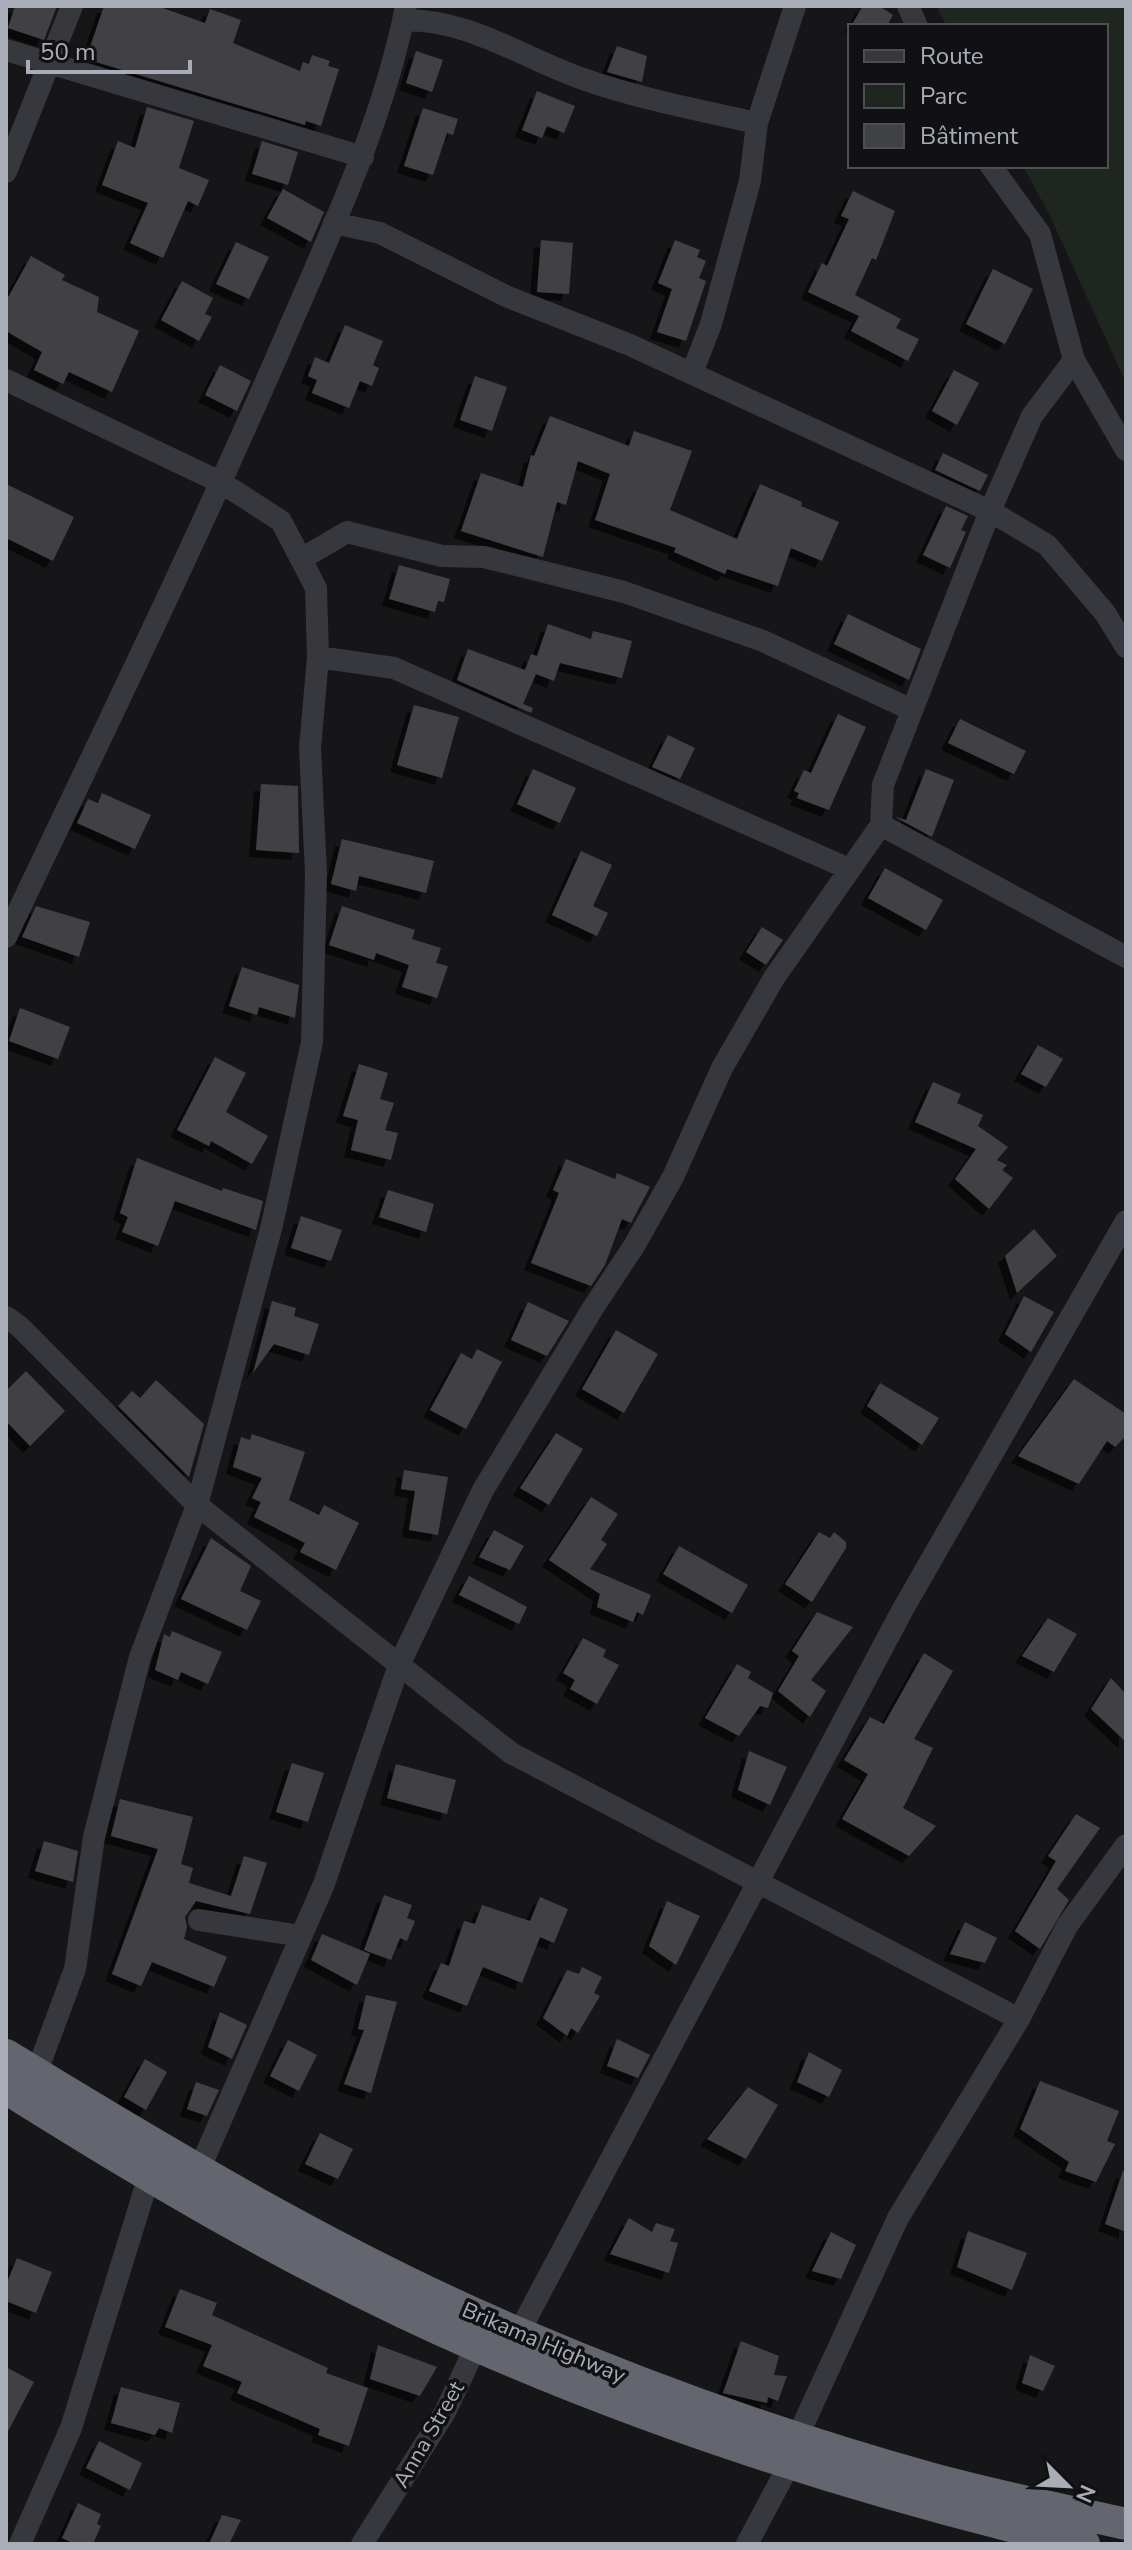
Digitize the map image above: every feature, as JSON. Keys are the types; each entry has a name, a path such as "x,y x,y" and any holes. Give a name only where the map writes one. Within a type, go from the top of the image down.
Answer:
{"highway":[{"name":"Brikama Highway","path":"6,2055 199,2170 338,2246 482,2333 613,2402 793,2452 931,2479 1126,2524"},
{"name":"Brikama Highway","path":"6,2088 149,2176 385,2303 482,2333 518,2334 625,2377 911,2502 1084,2544"}],"street":[{"path":"6,172 72,6"},
{"path":"692,373 711,324 750,181 757,123 795,6"},
{"path":"6,937 222,483 363,157 405,13 476,33 582,79 626,93 757,123"},
{"path":"6,50 363,157"},
{"path":"992,168 1040,234 1074,360 1126,450"},
{"path":"334,223 380,233 508,297 692,373 990,511 1047,545 1105,613 1126,647"},
{"path":"199,2170 324,1884 399,1665 483,1490 673,1177 722,1068 774,978 881,825 883,785 910,709 990,511 1032,416 1074,360"},
{"path":"6,380 222,483 281,521 316,588 318,657 310,748 316,888 312,1042 272,1225 197,1505 140,1657 94,1837 75,1969 36,2074"},
{"path":"301,559 347,532 442,556 484,557 552,572 690,613 837,673 910,709"},
{"path":"318,657 394,668 849,869"},
{"path":"881,825 1126,957"},
{"path":"518,2334 903,1609 1126,1221"},
{"path":"6,1317 19,1326 197,1505 511,1753 760,1880 1019,2019"},
{"path":"747,2544 793,2452 898,2218 1019,2019 1067,1926 1126,1845"},
{"path":"199,1920 301,1936"},
{"path":"20,2544 71,2428 149,2176"},
{"name":"Anna Street","path":"362,2544 445,2412 482,2333"},
{"path":"6,2540 12,2544"}],"green space":[{"path":"936,6 1126,6 1126,383 1050,216 1024,168 1108,168 1108,24 946,24"}],"building":[{"path":"15,6 57,6 44,40 8,28"},
{"path":"104,6 157,6 205,23 210,9 241,20 233,43 300,71 303,62 309,64 312,55 330,61 328,66 339,69 321,126 306,121 305,125 86,59"},
{"path":"863,6 879,6 893,15 888,24 852,24"},
{"path":"617,46 647,56 642,82 607,72"},
{"path":"416,51 443,60 432,92 406,83"},
{"path":"537,91 575,106 564,133 547,126 542,138 522,130"},
{"path":"147,107 194,121 179,168 209,180 198,206 188,201 163,258 130,243 148,203 102,185 118,141 135,148"},
{"path":"423,108 458,119 453,135 447,133 433,175 404,166"},
{"path":"262,141 298,152 288,185 252,174"},
{"path":"283,189 324,212 311,242 267,218"},
{"path":"853,191 895,211 876,260 872,258 855,295 901,319 896,328 919,339 908,361 851,331 859,316 808,292 822,263 827,266 849,219 841,216"},
{"path":"541,240 573,243 569,294 537,292"},
{"path":"675,240 700,250 697,257 706,261 699,278 706,281 686,341 657,332 672,289 658,283"},
{"path":"236,242 269,257 249,299 216,284"},
{"path":"31,256 65,275 62,280 99,297 97,312 139,331 112,392 69,372 63,384 34,370 42,352 6,331 6,301"},
{"path":"993,269 1033,289 1005,344 966,324"},
{"path":"182,281 213,298 205,314 212,317 199,341 161,320"},
{"path":"345,325 383,341 373,365 379,368 372,386 360,381 349,408 312,393 317,380 308,376 315,357 329,363"},
{"path":"220,365 251,381 237,411 205,395"},
{"path":"954,370 979,383 957,425 932,411"},
{"path":"475,376 507,387 492,431 460,420"},
{"path":"550,416 629,446 634,431 692,451 670,510 737,539 760,484 802,502 801,506 839,522 822,561 791,548 778,586 727,569 725,574 674,552 676,548 595,520 610,474 578,461 566,505 557,502 543,557 461,531 481,473 523,487 531,455 534,456"},
{"path":"943,453 988,475 980,491 935,470"},
{"path":"6,484 74,517 53,561 6,538"},
{"path":"946,506 968,516 961,530 966,532 950,568 923,555"},
{"path":"399,565 450,579 444,602 438,601 435,612 389,599"},
{"path":"848,614 921,649 909,680 834,644"},
{"path":"548,624 591,639 593,631 632,641 622,678 560,663 554,681 536,674 523,704 533,708 531,713 457,680 468,649 525,670 531,654 537,656"},
{"path":"414,705 459,717 442,778 397,765"},
{"path":"838,714 866,727 829,810 797,798 799,793 794,791 804,770 811,773"},
{"path":"960,719 1026,751 1014,774 948,743"},
{"path":"668,735 695,748 680,779 652,767"},
{"path":"533,769 576,788 560,823 517,804"},
{"path":"926,769 954,780 932,837 895,817 906,820"},
{"path":"261,784 298,786 299,853 256,850"},
{"path":"102,793 151,815 135,849 77,823 88,799 98,803"},
{"path":"342,839 434,861 426,893 359,876 356,891 331,884"},
{"path":"581,851 612,865 593,906 608,913 597,936 552,915"},
{"path":"885,868 943,900 926,930 868,898"},
{"path":"36,906 90,922 79,957 22,937"},
{"path":"342,906 415,930 412,939 441,948 436,963 448,966 437,998 402,987 409,965 376,953 374,960 329,945"},
{"path":"762,927 783,940 766,965 746,952"},
{"path":"242,967 299,985 295,1018 259,1007 257,1015 229,1006"},
{"path":"20,1008 70,1027 58,1059 9,1041"},
{"path":"1038,1045 1063,1059 1046,1087 1021,1074"},
{"path":"215,1057 246,1073 226,1112 268,1136 252,1164 211,1141 209,1146 177,1130"},
{"path":"359,1064 388,1073 380,1099 394,1103 385,1130 398,1133 391,1160 351,1150 358,1120 343,1116"},
{"path":"933,1082 961,1094 957,1103 983,1115 978,1126 1008,1147 997,1160 1007,1165 1002,1170 1013,1178 989,1209 955,1179 976,1149 915,1122"},
{"path":"137,1158 222,1191 223,1188 263,1201 256,1230 175,1201 158,1246 122,1232 128,1217 120,1213"},
{"path":"566,1159 615,1179 617,1173 650,1187 631,1223 622,1219 605,1265 591,1286 531,1263 559,1193 553,1190"},
{"path":"388,1190 434,1204 426,1232 379,1217"},
{"path":"301,1216 342,1230 331,1261 291,1248"},
{"path":"1034,1229 1057,1256 1017,1293 1005,1256"},
{"path":"1024,1296 1054,1312 1031,1352 1005,1334"},
{"path":"272,1301 296,1308 294,1316 319,1324 309,1355 274,1344 253,1373"},
{"path":"528,1302 569,1321 547,1356 511,1340"},
{"path":"616,1330 658,1354 624,1413 582,1389"},
{"path":"477,1349 502,1362 466,1429 430,1410 461,1353 472,1359"},
{"path":"26,1371 65,1411 30,1446 6,1421 6,1391"},
{"path":"1074,1379 1126,1414 1126,1436 1115,1447 1107,1441 1079,1484 1018,1456"},
{"path":"156,1380 204,1424 189,1477 118,1406 132,1391 140,1398"},
{"path":"880,1383 939,1418 922,1445 867,1406"},
{"path":"556,1433 583,1449 549,1505 520,1488"},
{"path":"252,1434 305,1452 289,1500 319,1515 324,1505 359,1523 336,1570 300,1552 305,1543 254,1517 261,1502 252,1498 262,1478 233,1467 241,1437 250,1440"},
{"path":"404,1470 448,1477 438,1535 409,1530 415,1491 401,1489"},
{"path":"591,1497 618,1514 601,1540 607,1544 590,1569 651,1595 643,1615 637,1612 633,1622 597,1607 600,1594 549,1560"},
{"path":"494,1530 524,1546 510,1570 479,1557"},
{"path":"819,1532 830,1538 834,1532 846,1542 846,1548 812,1602 785,1584"},
{"path":"211,1538 251,1566 240,1591 261,1601 247,1630 181,1599"},
{"path":"679,1546 748,1585 732,1613 663,1574"},
{"path":"469,1576 527,1607 519,1624 459,1595"},
{"path":"817,1612 853,1627 811,1680 826,1691 810,1717 778,1691 799,1656 792,1651"},
{"path":"1048,1618 1077,1634 1054,1672 1022,1656"},
{"path":"172,1631 222,1652 208,1684 181,1672 178,1680 155,1670 164,1634 170,1637"},
{"path":"583,1638 606,1650 603,1657 619,1665 597,1704 570,1689 575,1680 563,1673"},
{"path":"924,1653 953,1671 914,1739 933,1748 903,1808 936,1826 909,1856 842,1819 868,1774 844,1760 870,1717 884,1724"},
{"path":"737,1664 751,1672 748,1678 773,1693 768,1708 760,1706 739,1736 705,1718"},
{"path":"1111,1678 1126,1694 1126,1742 1091,1709"},
{"path":"749,1751 787,1767 770,1805 738,1790"},
{"path":"292,1763 324,1773 308,1822 276,1812"},
{"path":"396,1764 456,1780 447,1814 387,1798"},
{"path":"120,1799 193,1817 181,1864 193,1868 189,1883 231,1896 244,1856 267,1863 250,1914 196,1901 185,1917 187,1927 184,1939 227,1957 214,1987 152,1962 141,1986 112,1974 158,1849 111,1836"},
{"path":"1076,1814 1100,1828 1057,1889 1069,1900 1040,1949 1015,1931 1056,1861 1048,1856"},
{"path":"44,1841 78,1851 73,1882 35,1871"},
{"path":"384,1895 412,1905 407,1918 415,1921 407,1941 400,1938 391,1960 364,1950"},
{"path":"540,1897 568,1909 554,1943 540,1937 522,1983 483,1967 467,2006 429,1991 441,1963 449,1966 464,1921 475,1924 482,1905 530,1921"},
{"path":"667,1901 700,1916 676,1965 649,1946"},
{"path":"965,1922 997,1938 985,1963 950,1954"},
{"path":"322,1934 370,1954 357,1985 311,1960"},
{"path":"582,1967 602,1977 594,1993 600,1996 578,2033 571,2028 567,2036 543,2018 567,1970 579,1974"},
{"path":"366,1995 397,2002 371,2093 344,2084 364,2030 358,2029"},
{"path":"220,2012 247,2025 232,2059 208,2047"},
{"path":"617,2039 650,2055 638,2078 607,2066"},
{"path":"288,2040 317,2055 299,2091 270,2076"},
{"path":"809,2052 842,2070 829,2097 797,2082"},
{"path":"145,2059 167,2072 146,2110 124,2097"},
{"path":"1040,2081 1119,2111 1107,2141 1115,2144 1096,2182 1065,2171 1069,2162 1020,2129"},
{"path":"196,2082 219,2090 207,2116 187,2109"},
{"path":"748,2087 778,2105 746,2159 707,2139"},
{"path":"320,2133 353,2149 338,2179 305,2164"},
{"path":"1123,2171 1126,2172 1126,2232 1105,2224"},
{"path":"629,2218 652,2232 656,2223 675,2229 670,2241 678,2243 669,2273 610,2254"},
{"path":"968,2231 1027,2253 1012,2290 957,2267"},
{"path":"831,2232 856,2245 841,2279 812,2271"},
{"path":"17,2258 52,2272 36,2313 6,2301 6,2285"},
{"path":"180,2289 217,2303 212,2315 328,2368 326,2373 368,2388 349,2446 318,2435 320,2429 237,2393 242,2382 203,2366 212,2345 165,2327"},
{"path":"741,2341 779,2356 774,2375 787,2376 778,2401 768,2397 767,2403 723,2393"},
{"path":"378,2345 437,2367 420,2396 370,2379"},
{"path":"1030,2355 1055,2366 1043,2391 1022,2383"},
{"path":"6,2367 34,2382 6,2435"},
{"path":"121,2387 180,2403 172,2433 159,2428 155,2435 111,2423"},
{"path":"99,2441 142,2463 130,2490 86,2468"},
{"path":"78,2503 101,2514 97,2524 101,2526 93,2544 75,2544 62,2538"},
{"path":"222,2515 241,2520 229,2544 209,2544"}]}
